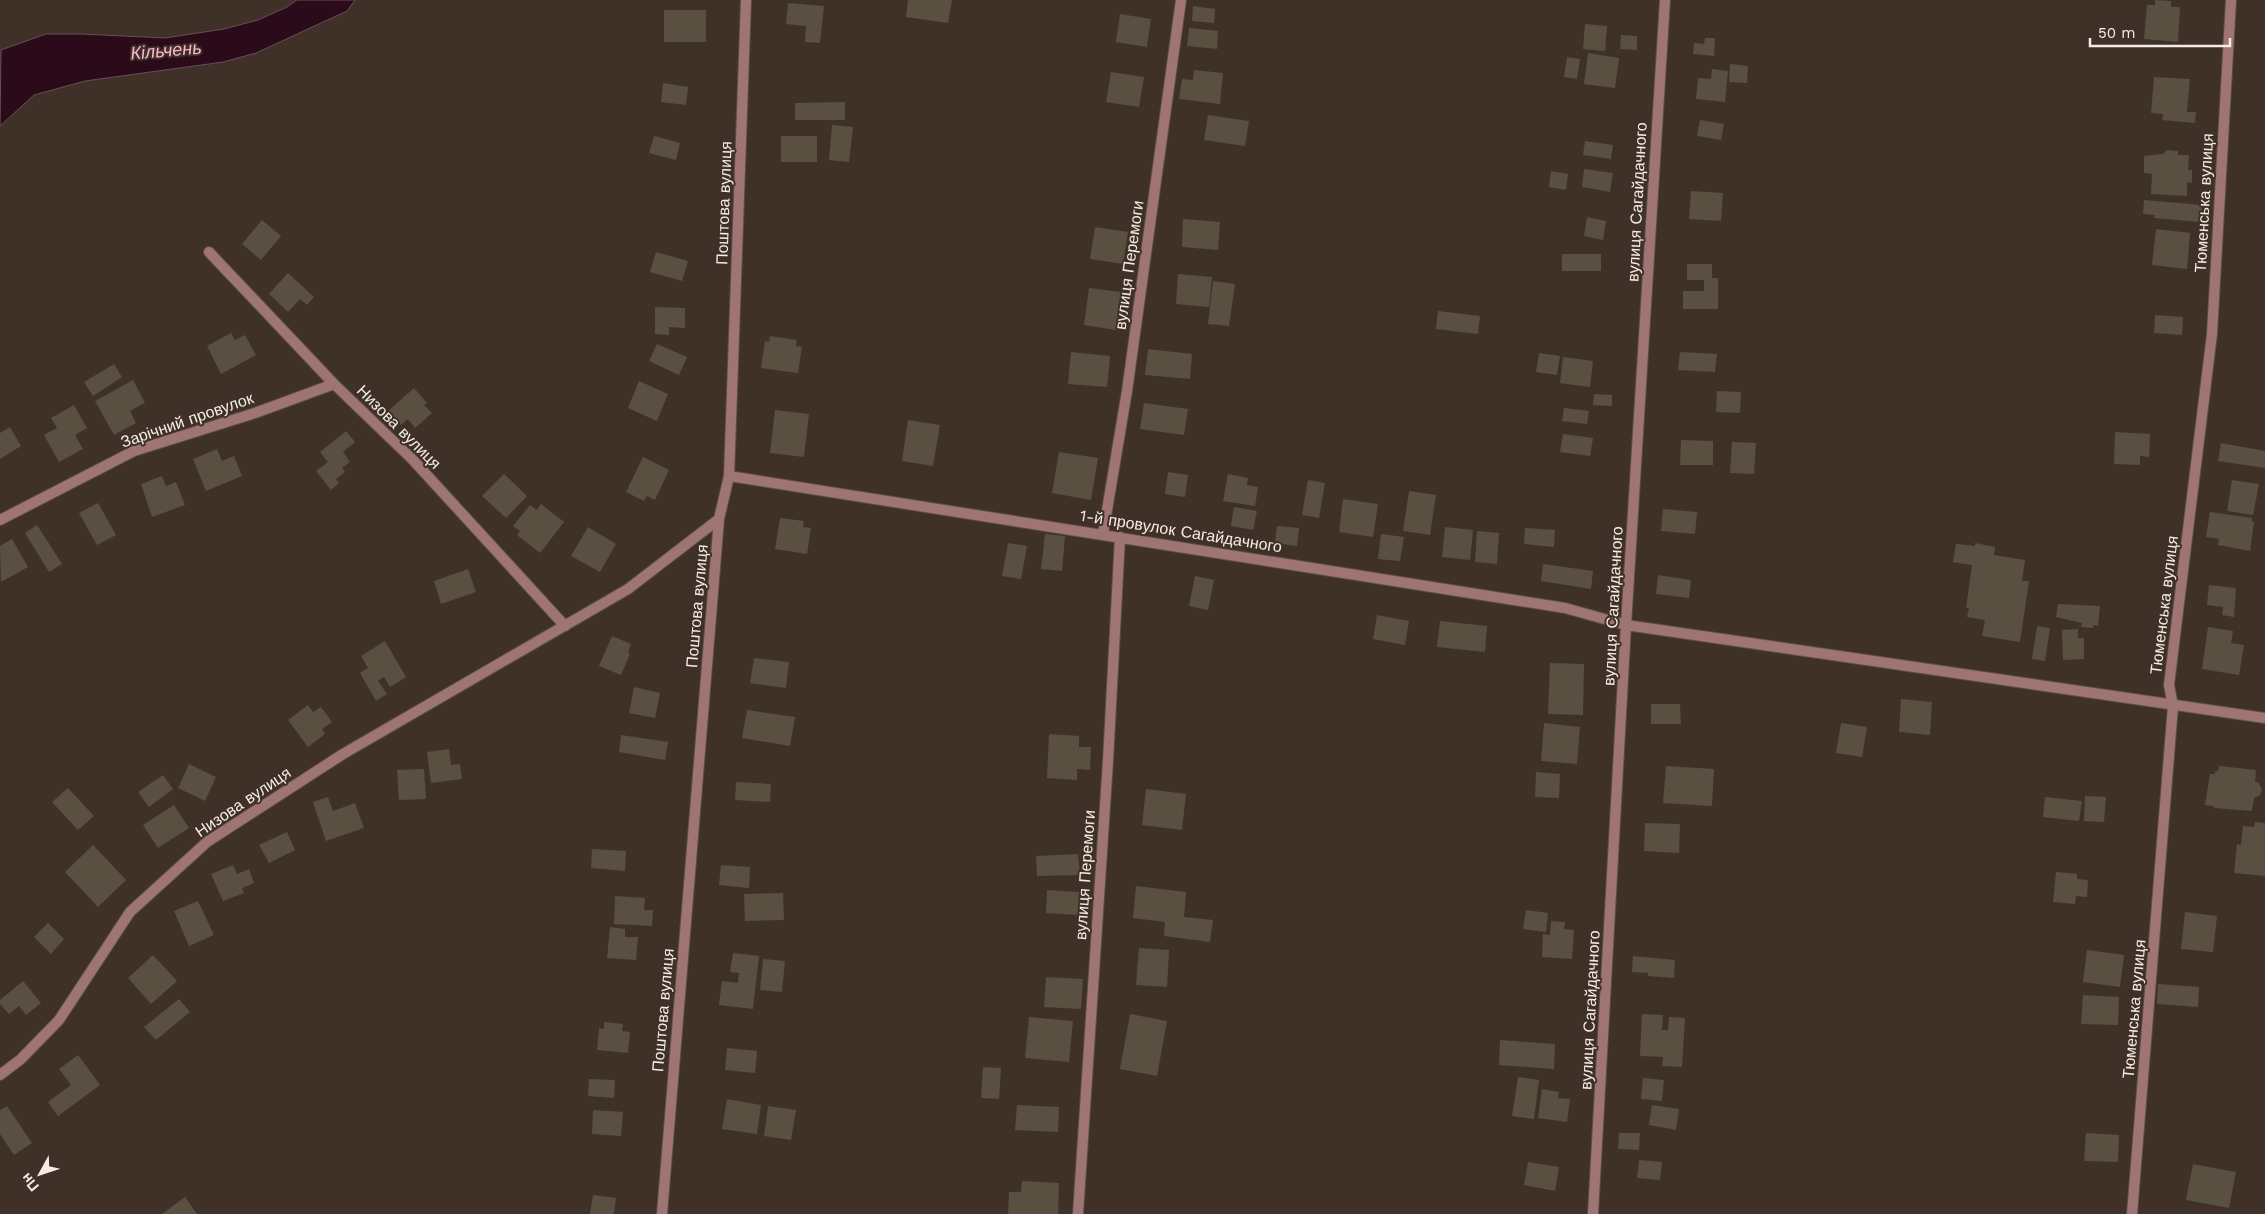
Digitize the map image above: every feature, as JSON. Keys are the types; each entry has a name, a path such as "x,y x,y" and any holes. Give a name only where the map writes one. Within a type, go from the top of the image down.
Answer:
{"street":[{"name":"Поштова вулиця","path":"662,1214 719,519 729,476 746,0"},
{"name":"вулиця Перемоги","path":"1104,534 1127,391 1181,0"},
{"name":"вулиця Сагайдачного","path":"1593,1214 1626,625 1665,0"},
{"name":"Тюменська вулиця","path":"2132,1214 2173,706 2169,685 2212,334 2231,0"},
{"name":"Низова вулиця","path":"209,252 334,384 413,460 565,626"},
{"name":"Зарічний провулок","path":"0,520 134,451 255,414 334,384"},
{"name":"1-й провулок Сагайдачного","path":"729,476 1565,608 1626,625 2265,718"},
{"name":"Низова вулиця","path":"0,1075 21,1059 58,1020 130,912 207,842 343,754 628,589 719,519"},
{"name":"вулиця Перемоги","path":"1078,1214 1108,761 1120,538"}],"water":[{"name":"Кільчень","path":"297,0 355,0 347,11 256,53 223,62 85,81 34,95 0,126 1,50 46,34 165,38 224,29 258,20 287,7"}],"building":[{"path":"908,0 952,0 948,23 906,17"},
{"path":"2155,0 2171,1 2171,7 2180,7 2178,42 2144,39 2147,5 2155,5"},
{"path":"788,3 824,6 820,43 805,42 806,26 786,24"},
{"path":"1193,6 1215,9 1214,23 1192,21"},
{"path":"664,10 706,10 706,42 664,42"},
{"path":"1120,14 1151,19 1147,47 1116,42"},
{"path":"1585,24 1607,26 1605,51 1583,49"},
{"path":"1189,28 1218,31 1217,49 1187,46"},
{"path":"1621,35 1637,36 1637,50 1620,49"},
{"path":"1705,38 1715,38 1714,56 1693,54 1694,43 1704,44"},
{"path":"1588,53 1619,58 1615,88 1584,84"},
{"path":"1567,57 1580,59 1577,79 1564,77"},
{"path":"1730,64 1748,66 1747,83 1729,82"},
{"path":"1712,69 1728,71 1725,102 1696,99 1698,78 1711,79"},
{"path":"1194,70 1223,73 1220,104 1179,99 1182,79 1193,80"},
{"path":"1111,72 1144,77 1139,107 1106,102"},
{"path":"2154,77 2190,79 2187,112 2196,112 2195,123 2162,120 2163,114 2151,113"},
{"path":"663,83 688,87 686,105 661,102"},
{"path":"845,102 845,120 795,120 795,103"},
{"path":"1208,115 1249,121 1245,146 1204,140"},
{"path":"1700,120 1724,124 1721,140 1697,136"},
{"path":"832,125 853,127 849,162 829,160"},
{"path":"654,136 680,143 676,160 649,153"},
{"path":"781,136 817,136 817,162 781,162"},
{"path":"1585,141 1613,145 1611,159 1583,155"},
{"path":"2167,150 2178,151 2178,155 2189,155 2188,170 2192,170 2192,183 2187,182 2187,196 2151,194 2152,174 2144,173 2144,156 2163,154"},
{"path":"1584,169 1613,173 1610,192 1582,187"},
{"path":"1551,171 1568,174 1566,190 1549,187"},
{"path":"1691,191 1723,193 1721,221 1689,219"},
{"path":"2144,200 2202,205 2200,222 2154,218 2155,215 2143,214"},
{"path":"1587,217 1606,221 1603,240 1584,236"},
{"path":"1183,219 1220,222 1218,250 1182,247"},
{"path":"262,220 281,236 261,260 242,244"},
{"path":"1095,227 1128,232 1123,264 1090,259"},
{"path":"2156,229 2190,233 2187,269 2152,265"},
{"path":"656,252 688,261 682,281 650,272"},
{"path":"1562,254 1601,254 1601,271 1562,271"},
{"path":"1687,264 1712,264 1712,278 1718,278 1718,309 1683,309 1683,291 1704,291 1704,280 1687,280"},
{"path":"288,273 314,297 307,305 300,299 288,312 269,294"},
{"path":"1178,274 1212,277 1209,307 1176,304"},
{"path":"1213,281 1235,284 1229,326 1208,324"},
{"path":"1089,288 1121,292 1116,330 1084,325"},
{"path":"655,307 685,308 685,328 669,327 669,335 655,334"},
{"path":"1438,311 1480,316 1478,334 1436,329"},
{"path":"2155,315 2183,317 2182,335 2154,333"},
{"path":"231,333 235,340 245,335 256,355 221,374 207,346"},
{"path":"770,336 797,340 796,346 802,347 798,373 761,368 765,341 769,342"},
{"path":"657,344 687,357 679,375 649,361"},
{"path":"1148,349 1192,354 1190,379 1145,375"},
{"path":"1071,352 1110,356 1107,387 1068,384"},
{"path":"1680,352 1717,354 1715,372 1678,370"},
{"path":"1539,353 1560,356 1557,375 1536,372"},
{"path":"1563,357 1593,361 1590,387 1560,383"},
{"path":"114,364 122,377 93,396 84,382"},
{"path":"133,380 145,403 130,411 136,423 114,435 95,401"},
{"path":"639,381 668,394 657,421 628,408"},
{"path":"414,388 427,403 424,405 432,413 415,428 408,419 401,425 388,411"},
{"path":"1717,391 1741,392 1740,413 1716,412"},
{"path":"1594,394 1612,395 1612,406 1593,405"},
{"path":"1144,403 1188,409 1184,435 1140,429"},
{"path":"74,405 87,428 75,435 83,449 59,462 44,435 57,428 51,418"},
{"path":"1564,408 1589,411 1587,424 1562,421"},
{"path":"775,410 809,414 804,457 770,453"},
{"path":"908,420 940,425 933,466 902,461"},
{"path":"10,427 21,446 0,459 0,433"},
{"path":"346,431 355,442 343,452 350,462 342,468 345,472 336,479 339,483 331,490 316,471 328,462 320,452"},
{"path":"2115,432 2150,434 2149,457 2140,456 2140,465 2114,464"},
{"path":"1563,434 1593,438 1590,456 1560,452"},
{"path":"1681,440 1713,441 1713,465 1680,465"},
{"path":"1732,442 1756,443 1754,474 1730,473"},
{"path":"2221,443 2265,451 2265,468 2218,461"},
{"path":"217,449 222,461 234,456 242,476 206,491 193,459"},
{"path":"1059,452 1098,458 1091,500 1052,493"},
{"path":"643,457 669,470 655,500 647,496 644,501 626,492"},
{"path":"1168,472 1188,475 1185,497 1165,494"},
{"path":"504,474 527,496 506,518 482,496"},
{"path":"1228,474 1248,478 1247,485 1258,487 1255,506 1223,501"},
{"path":"162,476 166,486 176,482 185,505 152,517 141,484"},
{"path":"1308,480 1325,483 1319,518 1302,515"},
{"path":"2232,480 2259,484 2253,515 2227,511"},
{"path":"1409,491 1436,495 1430,535 1403,531"},
{"path":"1343,499 1378,504 1373,537 1339,532"},
{"path":"98,503 116,535 97,545 79,513"},
{"path":"541,504 564,522 540,553 517,535 520,531 513,526 530,505 537,510"},
{"path":"1234,507 1257,511 1253,530 1231,526"},
{"path":"1663,509 1697,512 1695,534 1661,531"},
{"path":"2210,512 2252,518 2254,522 2250,551 2218,545 2219,539 2206,537"},
{"path":"780,518 804,521 803,527 811,528 807,554 775,549"},
{"path":"37,525 62,564 49,572 25,533"},
{"path":"1277,526 1299,528 1297,546 1275,543"},
{"path":"588,527 616,544 600,572 571,556"},
{"path":"1445,527 1473,530 1470,560 1442,557"},
{"path":"1525,528 1555,530 1554,547 1524,544"},
{"path":"1477,531 1499,533 1497,564 1475,562"},
{"path":"1045,534 1065,536 1062,571 1041,569"},
{"path":"1381,534 1404,537 1400,561 1378,559"},
{"path":"12,539 28,567 1,582 0,546"},
{"path":"1008,543 1027,546 1021,579 1002,576"},
{"path":"1975,543 1995,547 1994,555 2025,560 2022,581 2029,581 2020,642 1982,636 1985,620 1967,617 1969,608 1966,608 1972,565 1953,562 1956,544 1975,546"},
{"path":"1543,564 1593,571 1591,589 1541,581"},
{"path":"468,569 476,592 441,604 434,581"},
{"path":"1658,575 1691,580 1689,598 1656,594"},
{"path":"1195,576 1214,580 1208,610 1189,606"},
{"path":"2209,585 2236,588 2234,617 2222,615 2223,607 2207,605"},
{"path":"2058,604 2100,606 2098,626 2093,625 2093,628 2081,627 2082,623 2056,617"},
{"path":"1377,615 1409,621 1405,645 1373,639"},
{"path":"1440,621 1487,626 1485,652 1437,647"},
{"path":"2037,626 2050,628 2045,661 2032,659"},
{"path":"2208,627 2233,631 2231,643 2244,645 2239,675 2202,669"},
{"path":"2078,629 2078,638 2084,638 2084,659 2063,660 2062,630"},
{"path":"612,636 631,644 628,652 630,654 621,675 599,666"},
{"path":"385,641 406,677 390,687 384,677 378,681 387,694 376,701 360,673 368,668 361,656"},
{"path":"754,658 789,662 786,688 750,683"},
{"path":"1550,663 1584,664 1583,715 1548,714"},
{"path":"634,687 660,693 655,718 629,713"},
{"path":"1901,699 1932,702 1930,735 1899,732"},
{"path":"1651,704 1680,704 1681,724 1651,724"},
{"path":"308,705 313,712 321,707 332,722 322,729 325,734 308,747 288,720"},
{"path":"747,710 795,717 790,746 742,738"},
{"path":"1544,723 1580,727 1577,764 1541,761"},
{"path":"1841,723 1867,727 1862,757 1836,753"},
{"path":"1049,734 1079,736 1079,747 1091,747 1090,770 1077,769 1077,780 1047,778"},
{"path":"621,735 668,742 665,760 619,752"},
{"path":"449,749 451,765 460,764 462,779 431,783 427,752"},
{"path":"189,764 216,777 205,801 178,788"},
{"path":"1666,766 1714,769 1712,806 1663,803"},
{"path":"2219,766 2256,770 2255,782 2259,783 2262,790 2260,795 2254,798 2252,811 2214,808 2214,806 2205,805 2210,774 2215,774"},
{"path":"424,769 426,799 399,800 397,770"},
{"path":"1536,772 1560,774 1559,798 1535,797"},
{"path":"163,775 173,789 149,807 138,792"},
{"path":"736,782 771,784 770,802 735,800"},
{"path":"68,788 94,816 78,830 52,802"},
{"path":"1146,789 1186,794 1182,830 1142,825"},
{"path":"2085,796 2106,797 2104,822 2084,821"},
{"path":"328,797 333,811 355,803 364,828 326,841 313,802"},
{"path":"2045,797 2082,801 2079,821 2043,817"},
{"path":"174,805 189,828 158,848 143,825"},
{"path":"2255,822 2265,823 2265,876 2234,873 2237,844 2241,845 2243,826 2254,827"},
{"path":"1645,823 1680,824 1679,853 1644,851"},
{"path":"287,832 295,850 269,863 259,845"},
{"path":"93,845 126,880 98,907 65,872"},
{"path":"592,849 626,851 625,871 591,868"},
{"path":"1078,854 1080,875 1037,876 1036,856"},
{"path":"233,865 237,874 249,869 254,883 242,888 244,893 223,901 211,874"},
{"path":"721,865 750,867 749,888 719,885"},
{"path":"2056,872 2077,874 2077,879 2088,880 2087,897 2076,896 2075,904 2053,902"},
{"path":"1136,886 1186,892 1184,917 1213,920 1210,942 1164,936 1165,922 1133,918"},
{"path":"1047,890 1079,892 1078,915 1046,913"},
{"path":"783,893 784,920 745,921 744,894"},
{"path":"615,896 645,898 644,910 653,910 652,926 614,924"},
{"path":"198,901 214,935 189,946 174,911"},
{"path":"1526,910 1548,913 1546,932 1523,929"},
{"path":"2185,912 2217,916 2213,952 2181,949"},
{"path":"1551,921 1565,922 1564,929 1574,930 1572,959 1542,957 1543,934 1550,935"},
{"path":"48,923 64,939 51,954 34,937"},
{"path":"610,927 625,929 625,937 638,937 636,960 607,958"},
{"path":"1139,948 1169,950 1167,987 1136,985"},
{"path":"2087,950 2124,955 2120,987 2083,982"},
{"path":"733,953 759,956 753,1009 719,1005 722,981 738,983 739,973 730,972"},
{"path":"153,955 177,981 151,1004 128,978"},
{"path":"1633,956 1675,960 1674,978 1648,976 1648,973 1632,972"},
{"path":"763,959 785,961 782,992 760,990"},
{"path":"1046,977 1083,979 1081,1009 1044,1007"},
{"path":"23,981 41,1003 26,1015 19,1006 9,1014 0,1004 0,1000"},
{"path":"2158,984 2199,987 2198,1007 2157,1004"},
{"path":"2083,995 2119,997 2118,1025 2081,1024"},
{"path":"179,999 190,1012 156,1040 144,1027"},
{"path":"1130,1014 1167,1021 1157,1076 1120,1069"},
{"path":"1642,1014 1663,1015 1662,1030 1668,1030 1669,1017 1685,1018 1682,1067 1662,1066 1663,1057 1640,1056"},
{"path":"1029,1017 1073,1021 1069,1062 1025,1058"},
{"path":"604,1022 623,1024 622,1031 630,1032 628,1053 597,1050 599,1028 604,1029"},
{"path":"1500,1040 1555,1044 1554,1069 1499,1065"},
{"path":"727,1048 757,1051 755,1073 725,1070"},
{"path":"78,1055 100,1085 58,1116 48,1102 71,1085 59,1069"},
{"path":"983,1067 1001,1068 999,1099 981,1098"},
{"path":"1518,1077 1539,1080 1534,1119 1512,1116"},
{"path":"1643,1078 1664,1080 1662,1101 1641,1099"},
{"path":"589,1079 615,1080 614,1098 588,1096"},
{"path":"1542,1089 1559,1092 1558,1098 1570,1099 1567,1122 1538,1118"},
{"path":"727,1099 761,1105 757,1134 722,1129"},
{"path":"1017,1105 1059,1107 1058,1132 1015,1130"},
{"path":"1652,1105 1679,1109 1676,1130 1649,1125"},
{"path":"7,1106 32,1143 14,1155 0,1134 0,1110"},
{"path":"768,1106 796,1110 791,1140 764,1136"},
{"path":"593,1110 623,1112 621,1136 592,1134"},
{"path":"1619,1133 1640,1133 1639,1150 1618,1149"},
{"path":"2086,1133 2119,1135 2118,1162 2084,1161"},
{"path":"1639,1160 1662,1162 1660,1180 1637,1178"},
{"path":"1528,1162 1559,1167 1555,1191 1524,1185"},
{"path":"2193,1164 2236,1172 2229,1208 2186,1200"},
{"path":"1022,1181 1059,1183 1058,1214 1008,1214 1009,1192 1021,1192"},
{"path":"593,1195 616,1198 614,1214 590,1214"},
{"path":"185,1197 197,1214 162,1214"}]}
